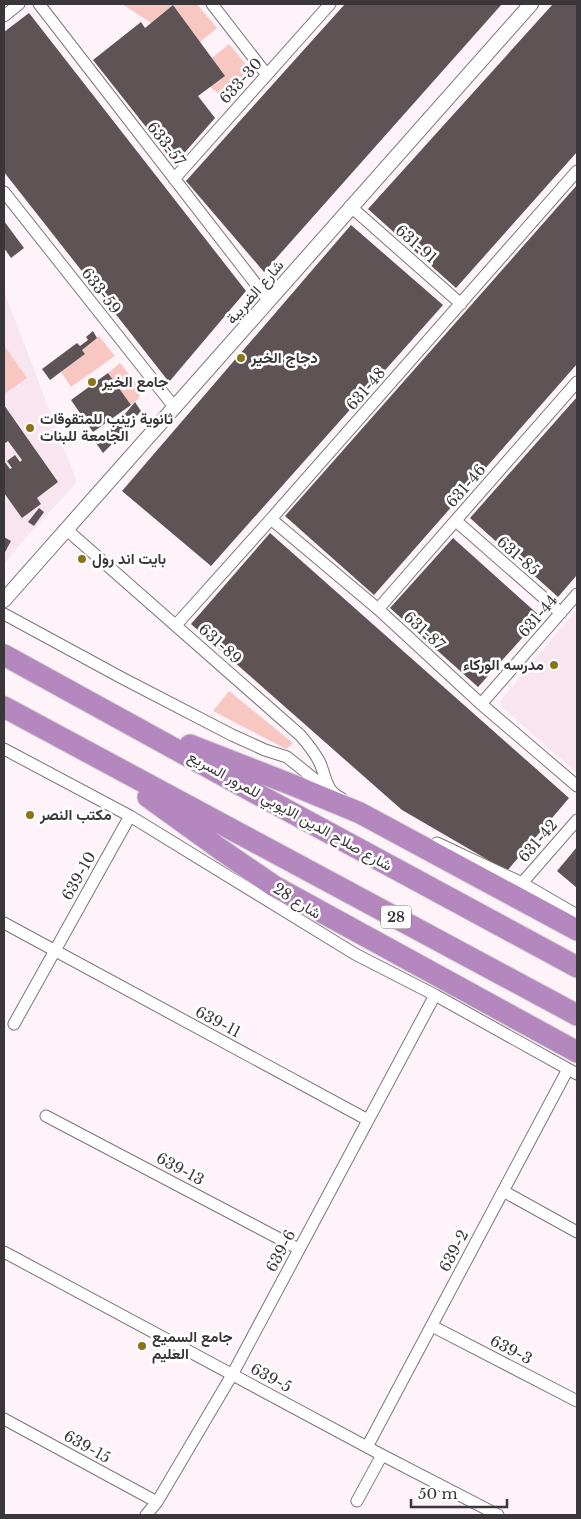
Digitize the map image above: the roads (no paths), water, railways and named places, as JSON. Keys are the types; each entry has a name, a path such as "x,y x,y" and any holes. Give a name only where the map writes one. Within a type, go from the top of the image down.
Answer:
{"highway":[{"name":"شارع صلاح الدين الايوبي للمرور السريع","path":"4,655 234,782 577,967"},
{"name":"28","path":"4,707 577,1015"},
{"path":"117,716 360,813 577,930"},
{"path":"94,756 212,844 274,886 574,1065"}],"street":[{"path":"4,16 19,4"},
{"name":"633-57","path":"39,4 269,301"},
{"path":"212,4 267,75"},
{"name":"633-30","path":"174,179 330,4"},
{"name":"شارع الضريبة","path":"4,600 269,301 350,206 531,4"},
{"name":"631-48","path":"176,625 462,304 577,171"},
{"name":"633-59","path":"4,192 175,408"},
{"name":"631-91","path":"350,206 462,304"},
{"name":"631-46","path":"378,609 577,382"},
{"name":"631-87","path":"271,519 378,609 481,704 577,786"},
{"name":"631-85","path":"456,521 560,613"},
{"name":"631-89","path":"67,530 300,735 316,756 326,782 334,795"},
{"name":"631-44","path":"481,704 577,594"},
{"path":"4,614 232,735 265,750 287,757 334,795 360,813"},
{"name":"شارع 28","path":"4,749 130,816 316,931 371,962 574,1065"},
{"path":"334,795 522,883 577,915"},
{"name":"639-10","path":"14,1024 130,816"},
{"name":"631-42","path":"522,883 577,820"},
{"name":"639-11","path":"4,923 368,1120"},
{"name":"639-6","path":"146,1515 157,1502 232,1375 435,995"},
{"name":"639-2","path":"367,1447 503,1191 574,1065"},
{"name":"639-13","path":"46,1116 299,1249"},
{"path":"503,1191 577,1232"},
{"name":"639-5","path":"4,1252 382,1455 498,1515"},
{"name":"639-3","path":"432,1326 577,1401"},
{"name":"639-15","path":"4,1418 157,1502"},
{"path":"357,1501 382,1455"}],"place":[{"name":"دجاج الخير","path":"241,358"},
{"name":"جامع الخير","path":"92,382"},
{"name":"ثانوية زينب للمتقوقات الجامعة للبنات","path":"30,428"},
{"name":"بايت اند رول","path":"82,559"},
{"name":"مدرسه الوركاء","path":"554,665"},
{"name":"مكتب النصر","path":"30,815"},
{"name":"جامع السميع العليم","path":"142,1346"}]}
